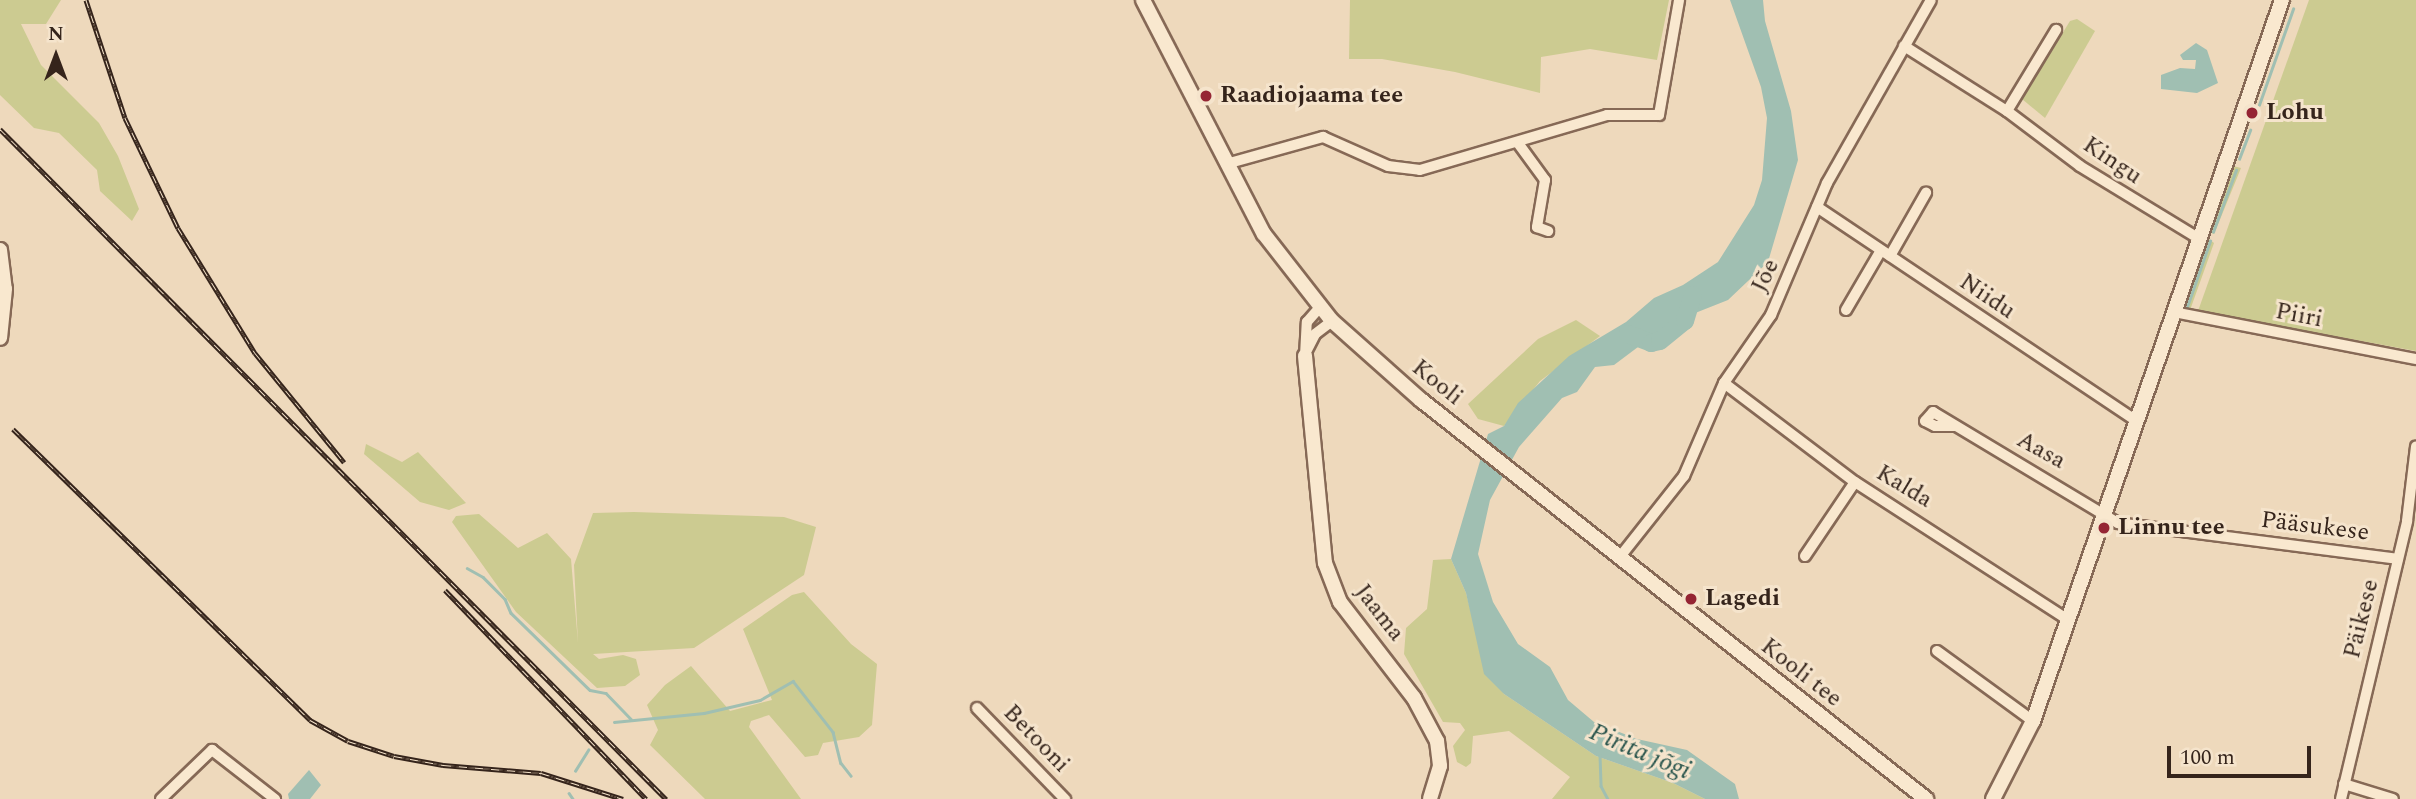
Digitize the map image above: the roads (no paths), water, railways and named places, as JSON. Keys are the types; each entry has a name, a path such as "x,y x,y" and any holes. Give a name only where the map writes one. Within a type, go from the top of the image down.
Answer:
{"street":[{"name":"Kooli","path":"1143,0 1264,233 1320,307 1332,321 1517,476"},
{"path":"1226,164 1323,137 1405,171 1452,164 1606,115 1659,115 1679,0"},
{"name":"Jõe","path":"1619,558 1684,476 1724,383 1771,315 1817,207 1931,0"},
{"path":"1993,799 2033,721 2281,0"},
{"path":"2007,111 2056,30"},
{"name":"Kingu","path":"1904,46 2007,111 2080,166 2198,238"},
{"path":"1518,143 1545,180 1537,227 1548,231"},
{"path":"1846,310 1926,193"},
{"name":"Niidu","path":"1817,207 2135,420"},
{"path":"0,250 4,321 0,338"},
{"name":"Jaama","path":"1320,307 1307,322 1305,356 1325,563 1340,602 1414,698 1437,741 1440,766 1430,799"},
{"name":"Piiri","path":"2174,312 2416,359"},
{"path":"1305,356 1315,334 1332,321"},
{"name":"Kalda","path":"1724,383 1855,482 2067,619"},
{"name":"Aasa","path":"1955,426 2070,491 2103,517"},
{"name":"Päikese","path":"2341,799 2413,497 2416,447"},
{"name":"Kooli tee","path":"1517,476 1926,799"},
{"path":"1805,555 1855,482"},
{"name":"Pääsukese","path":"2103,517 2398,559"},
{"path":"1937,651 2033,721"},
{"name":"Betooni","path":"977,708 1065,799"},
{"path":"161,799 212,750 275,799"},
{"path":"2344,784 2393,799"}],"water":[{"path":"1730,0 1763,0 1765,21 1791,111 1798,160 1768,262 1728,300 1670,323 1614,365 1595,367 1577,392 1562,398 1519,447 1490,500 1478,554 1493,602 1518,644 1550,667 1568,700 1594,722 1637,739 1687,750 1735,784 1739,799 1705,799 1673,783 1596,756 1504,694 1484,674 1466,593 1451,559 1488,434 1504,426 1518,403 1569,356 1626,322 1654,298 1683,285 1718,262 1754,205 1762,180 1767,118 1761,87"},
{"path":"2196,43 2207,50 2218,83 2197,93 2161,89 2161,75 2180,68 2195,69 2196,60 2183,60 2180,55"},
{"path":"309,770 321,785 310,799 289,799 288,794"}],"waterway":[{"path":"2259,105 2293,9"},
{"path":"2239,159 2250,130"},
{"path":"2213,232 2236,170"},
{"path":"2187,307 2210,241"},
{"name":"Pirita jõgi","path":"1628,334 1651,343 1660,341 1685,321 1693,295"},
{"path":"467,568 483,577 505,599 511,613 590,690 606,693 631,719"},
{"path":"614,722 704,713 760,700 793,681 833,732 841,763 851,776"},
{"path":"575,771 588,750"},
{"path":"1600,755 1601,786 1608,799"},
{"path":"569,793 573,799"}],"railway":[{"path":"86,0 125,118 178,228 255,353 344,462"},
{"path":"0,129 666,799"},
{"path":"13,429 310,720 348,741 394,756 443,765 541,773 623,799"},
{"path":"445,590 646,799"}],"place":[{"name":"Raadiojaama tee","path":"1206,96"},
{"name":"Lohu","path":"2252,113"},
{"name":"Linnu tee","path":"2104,528"},
{"name":"Lagedi","path":"1691,599"}]}
